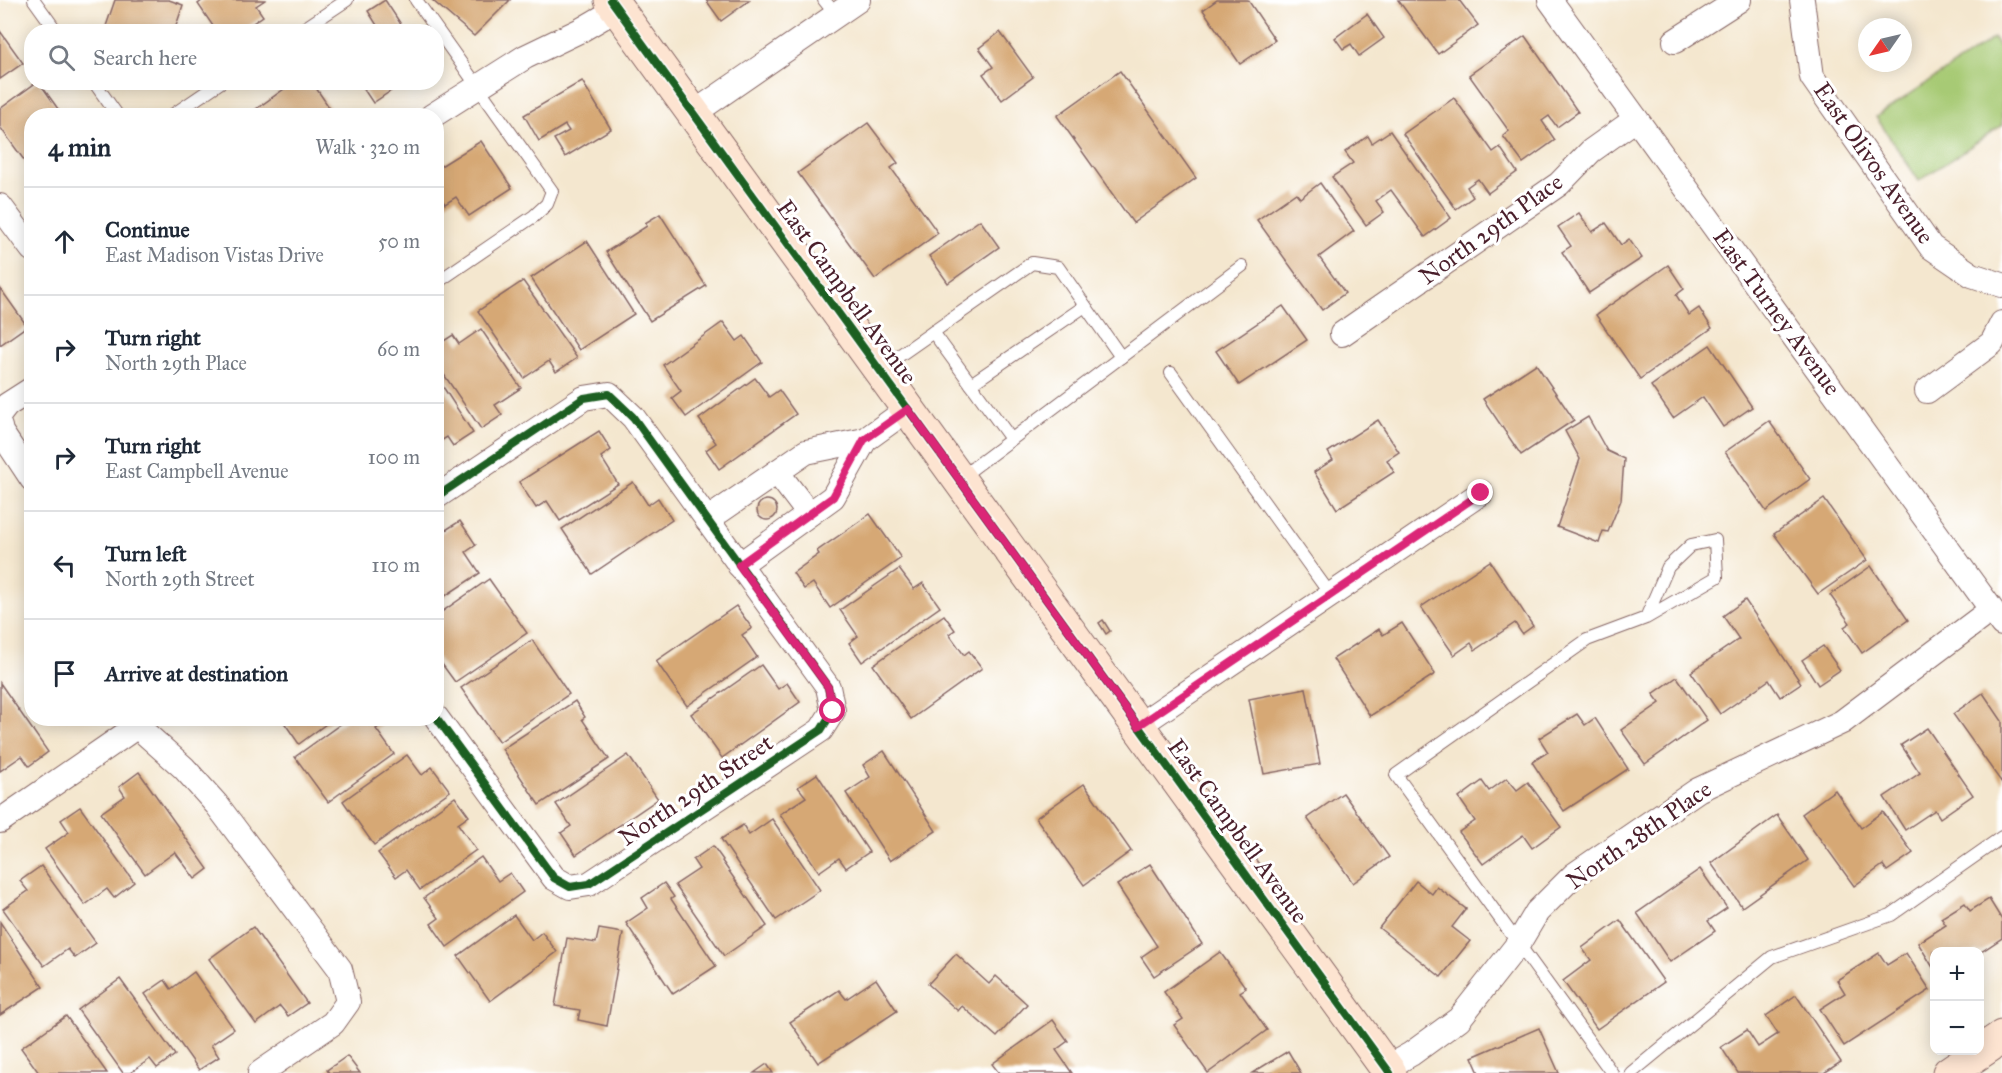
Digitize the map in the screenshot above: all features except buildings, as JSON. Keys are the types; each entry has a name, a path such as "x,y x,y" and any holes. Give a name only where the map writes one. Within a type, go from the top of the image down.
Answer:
{"street":[{"path":"694,114 830,8 858,0"},
{"name":"East Turney Avenue","path":"1550,0 1997,617"},
{"path":"1675,41 1739,0"},
{"name":"East Olivos Avenue","path":"1802,0 1812,77 1931,247 1972,275 2002,285"},
{"path":"444,108 525,57 581,30 614,4"},
{"name":"East Campbell Avenue","path":"614,4 1388,1071"},
{"name":"North 29th Place","path":"1342,334 1559,184 1591,151 1636,119"},
{"path":"0,206 24,238"},
{"path":"1927,391 1992,343 2002,323"},
{"path":"0,414 7,405 24,394"},
{"path":"444,492 584,398 609,394 633,417 739,565 833,497 864,440"},
{"path":"707,520 806,452 864,440 908,409"},
{"path":"0,427 24,467"},
{"path":"777,472 809,514"},
{"path":"1138,726 1481,493"},
{"name":"North 29th Street","path":"443,726 554,878 570,887 589,884 821,730 833,711 828,687 739,565"},
{"name":"North 28th Place","path":"1388,1071 1459,1019 1518,944 1537,912 1574,875 1698,790 1842,722 1997,617"},
{"path":"0,821 128,726"},
{"path":"135,726 184,768 217,805 340,969 348,1002 333,1023 260,1073"},
{"path":"1949,1073 2002,1037"}],"lane":[{"path":"34,0 51,24"},
{"path":"311,24 347,0"},
{"path":"416,0 434,24"},
{"path":"444,38 551,187 552,194 547,204 534,216 444,278"},
{"path":"100,90 112,108"},
{"path":"183,108 209,90"},
{"path":"879,370 1032,263 1058,267 1120,357"},
{"path":"959,478 1242,266"},
{"path":"971,384 1085,306"},
{"path":"933,332 1011,439"},
{"path":"1171,373 1330,594"},
{"path":"1612,1073 1396,775 1587,640 1646,618 1717,577 1715,540 1691,545 1668,567 1646,618"},
{"path":"1630,1073 1772,957 1891,915 2002,837"}],"green space":[{"path":"1994,38 2002,51 2002,125 1919,181 1876,117"}],"cycle path":[{"path":"611,0 1390,1073"},
{"path":"443,726 554,878 570,887 589,884 821,730 833,711 828,687 633,417 609,394 584,398 444,492"}],"route":[{"path":"833,711 828,687 739,565 833,497 864,440 908,409 1138,726 1481,493"}]}
